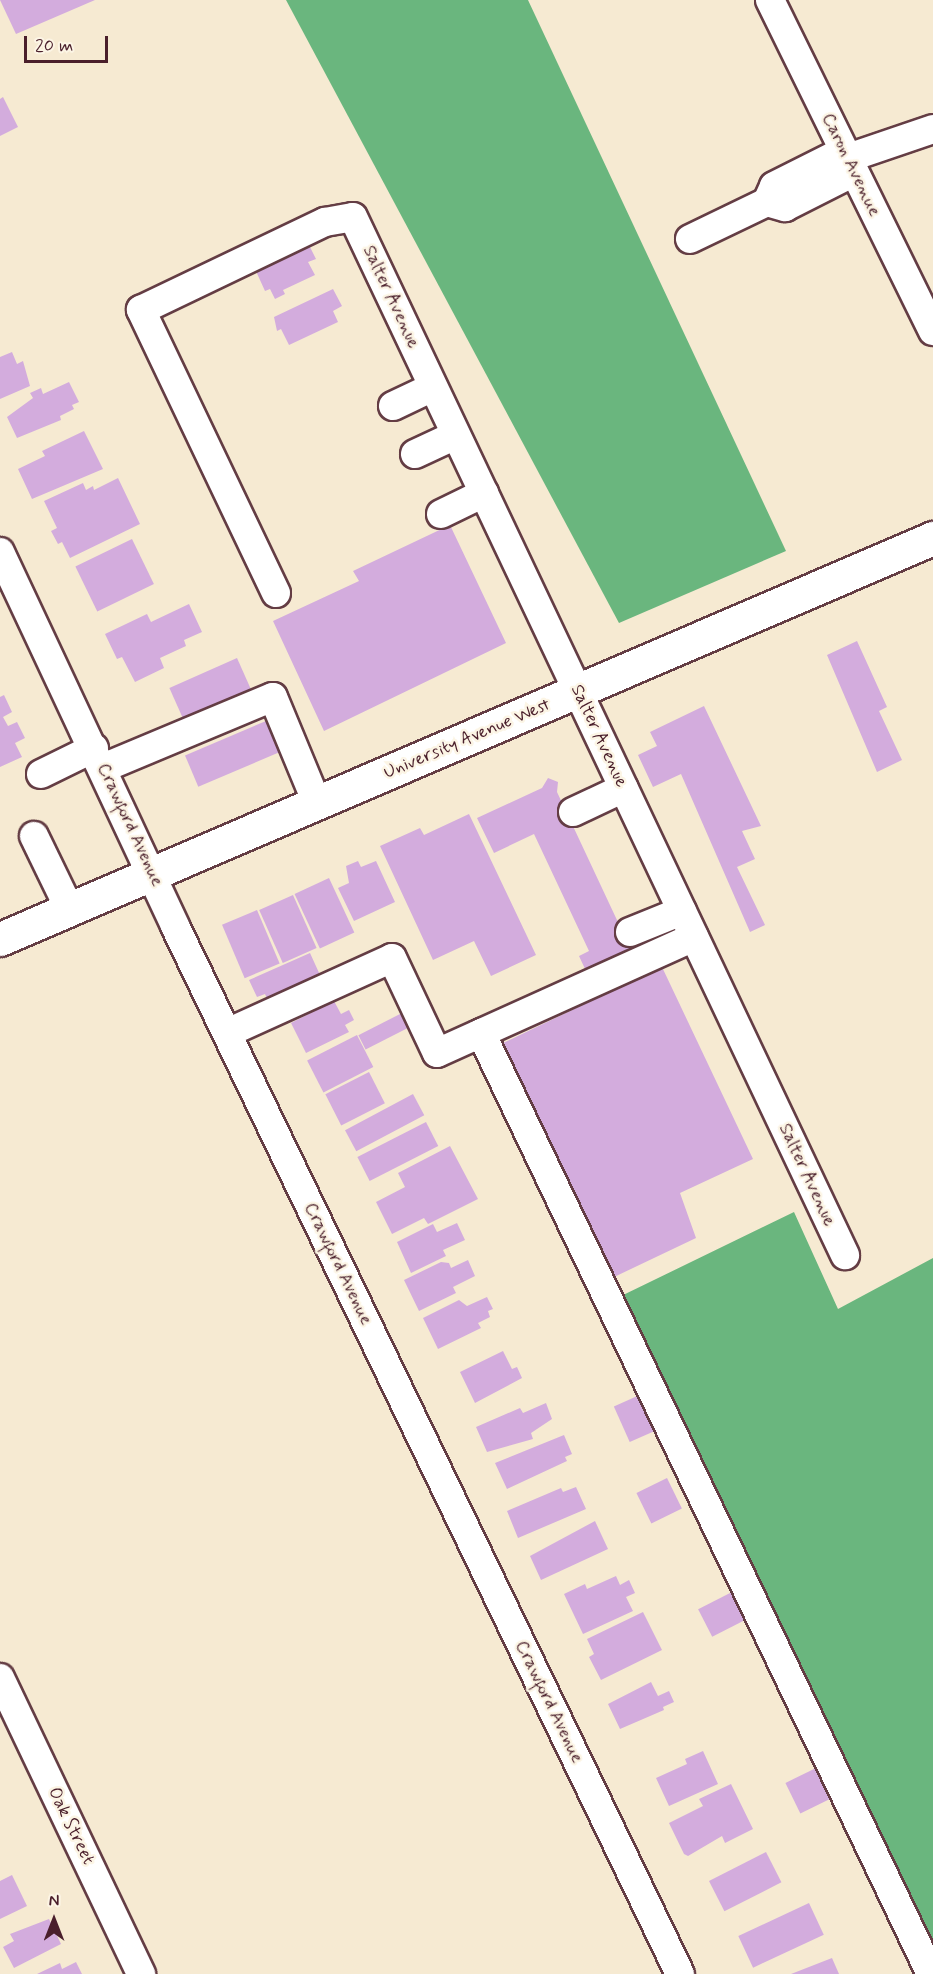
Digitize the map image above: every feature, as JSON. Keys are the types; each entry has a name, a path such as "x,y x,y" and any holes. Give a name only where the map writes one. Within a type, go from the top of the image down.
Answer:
{"main road":[{"name":"University Avenue West","path":"0,939 933,538"}],"street":[{"name":"Caron Avenue","path":"770,0 933,331"},
{"path":"690,239 767,202 774,186 933,129"},
{"name":"Salter Avenue","path":"276,593 141,310 325,222 353,217 845,1255"},
{"path":"393,406 434,387"},
{"path":"415,454 456,435"},
{"path":"441,514 484,493"},
{"name":"Crawford Avenue","path":"0,552 227,1033 680,1974"},
{"path":"41,774 98,758 273,696 317,804"},
{"path":"573,812 624,788"},
{"path":"34,836 70,910"},
{"path":"630,932 688,924"},
{"path":"227,1033 392,958 437,1053 481,1033 688,924"},
{"path":"481,1033 931,1974"},
{"name":"Oak Street","path":"0,1678 141,1974"}],"green space":[{"path":"286,0 528,0 786,551 619,623"},
{"path":"794,1212 838,1309 933,1258 933,1961 619,1297"}],"building":[{"path":"0,0 95,0 16,34"},
{"path":"3,97 18,127 0,136 0,99"},
{"path":"308,243 316,259 308,262 315,275 283,290 285,294 275,299 270,289 265,291 255,269"},
{"path":"333,289 342,306 333,311 338,322 289,345 281,329 277,331 274,317"},
{"path":"12,352 17,364 23,361 30,386 0,399 0,357"},
{"path":"69,382 79,402 72,405 74,409 60,416 61,420 17,438 7,417 33,398 30,393 41,388 43,394"},
{"path":"84,431 103,469 32,499 18,469 45,456 42,451"},
{"path":"118,478 140,524 70,558 62,542 58,544 51,531 57,528 44,501 83,483 86,490 93,486 94,490"},
{"path":"450,525 506,643 324,731 273,621 359,581 353,571"},
{"path":"132,539 154,584 97,612 75,567"},
{"path":"189,604 202,632 184,640 186,646 160,658 164,668 135,682 122,657 117,659 105,634 147,614 151,622"},
{"path":"857,641 887,707 879,711 902,760 877,772 827,655"},
{"path":"237,658 251,690 184,720 169,688"},
{"path":"4,695 12,712 3,717 8,726 17,722 25,738 15,743 22,757 0,767 0,697"},
{"path":"704,706 761,826 742,831 755,859 737,867 765,925 750,932 681,774 653,787 638,755 657,746 650,732"},
{"path":"266,721 279,752 198,787 185,755"},
{"path":"548,778 558,782 557,792 631,950 586,971 579,956 589,951 534,834 494,853 477,818 542,788"},
{"path":"469,814 536,955 491,976 474,941 433,960 380,846 420,828 424,835"},
{"path":"358,861 361,867 376,861 395,902 354,921 338,888 349,883 346,866"},
{"path":"329,878 354,932 320,948 295,894"},
{"path":"293,895 317,948 283,963 259,910"},
{"path":"257,910 280,963 245,978 222,925"},
{"path":"310,953 325,986 272,1010 265,994 257,997 249,980"},
{"path":"662,967 753,1159 680,1193 696,1238 612,1278 501,1044"},
{"path":"334,1001 341,1014 349,1010 354,1020 345,1025 349,1032 306,1053 291,1023"},
{"path":"402,1013 409,1027 366,1050 358,1035"},
{"path":"357,1035 373,1067 323,1092 307,1060"},
{"path":"369,1072 385,1103 341,1125 325,1094"},
{"path":"413,1094 424,1115 356,1151 345,1130"},
{"path":"426,1122 438,1146 370,1181 357,1157"},
{"path":"450,1146 478,1199 428,1224 424,1218 392,1234 376,1202 405,1187 398,1173"},
{"path":"457,1223 465,1240 443,1250 446,1256 411,1273 397,1242 433,1224 437,1232"},
{"path":"468,1260 475,1276 453,1287 456,1293 419,1311 404,1280 441,1262 449,1263 451,1268"},
{"path":"487,1297 493,1309 488,1311 490,1317 478,1323 481,1328 438,1349 423,1318 459,1300 467,1306"},
{"path":"503,1351 512,1369 517,1367 522,1378 475,1403 460,1372"},
{"path":"644,1393 660,1429 630,1442 614,1406"},
{"path":"546,1403 552,1419 531,1433 533,1439 487,1452 476,1427 520,1408 523,1413"},
{"path":"564,1435 572,1454 565,1457 567,1461 507,1489 495,1463"},
{"path":"667,1478 682,1509 651,1523 636,1493"},
{"path":"576,1487 586,1509 518,1538 507,1511 561,1488 563,1492"},
{"path":"595,1521 608,1549 541,1580 530,1556"},
{"path":"616,1576 620,1585 629,1580 635,1593 626,1597 633,1611 583,1634 564,1594 585,1584 587,1589"},
{"path":"732,1592 746,1620 712,1637 698,1609"},
{"path":"643,1612 662,1650 601,1680 589,1657 594,1654 587,1639"},
{"path":"651,1682 658,1696 669,1691 674,1702 663,1707 664,1710 620,1729 608,1704"},
{"path":"703,1751 718,1784 669,1806 656,1778 687,1764 685,1759"},
{"path":"816,1768 831,1799 800,1813 785,1783"},
{"path":"731,1784 753,1829 725,1843 722,1836 688,1856 684,1854 669,1823 703,1806 699,1799"},
{"path":"766,1852 781,1882 724,1911 709,1881"},
{"path":"12,1875 27,1906 0,1919 0,1881"},
{"path":"809,1903 824,1935 753,1968 738,1936"},
{"path":"49,1919 61,1944 14,1968 3,1947 14,1941 10,1934"},
{"path":"832,1958 839,1974 791,1974"},
{"path":"76,1962 82,1974 37,1974 60,1963 62,1969"}]}
